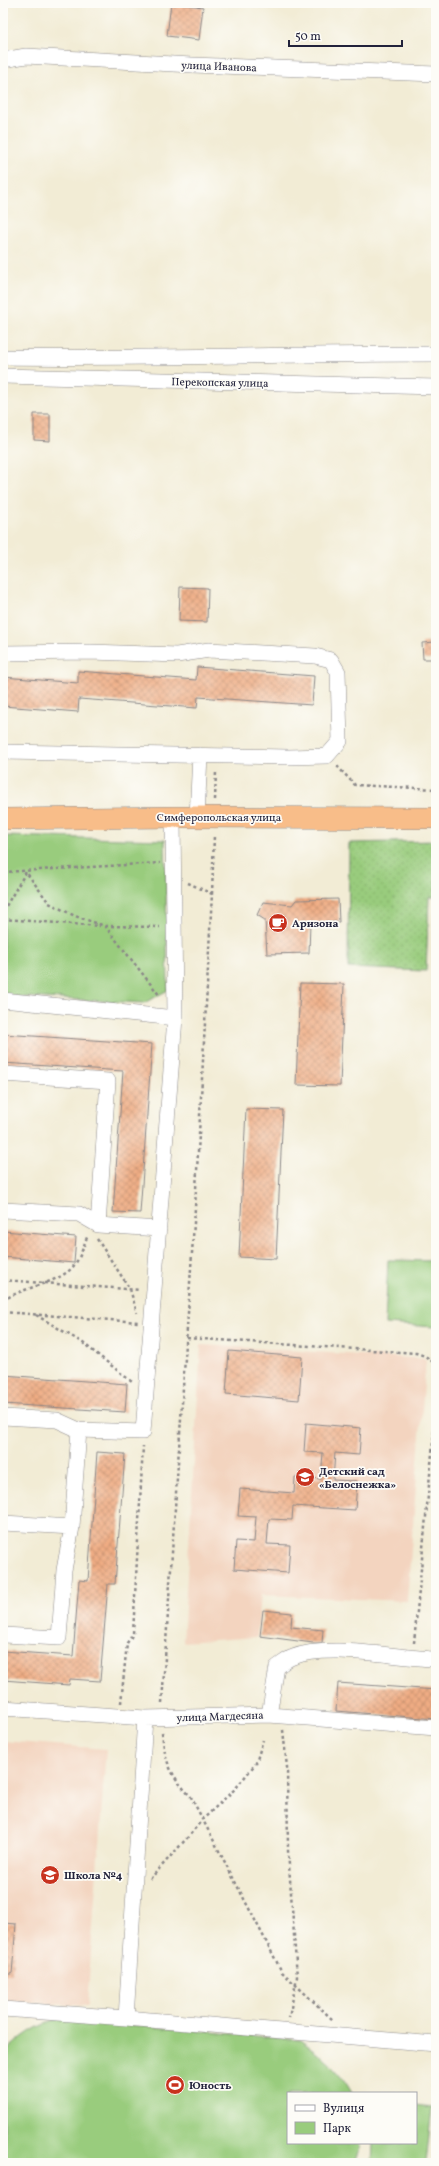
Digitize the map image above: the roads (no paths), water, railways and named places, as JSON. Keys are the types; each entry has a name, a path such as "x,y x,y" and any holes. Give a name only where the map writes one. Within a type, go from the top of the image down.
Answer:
{"highway":[{"name":"Симферопольская улица","path":"3,819 173,817 436,818"}],"street":[{"name":"улица Иванова","path":"3,60 26,56 192,65 436,74"},
{"path":"3,357 190,358 313,354 436,354"},
{"name":"Перекопская улица","path":"3,376 436,387"},
{"path":"3,653 91,652 177,655 209,650 315,656 331,660 338,672 340,741 327,756 288,757 3,752"},
{"path":"197,817 200,755"},
{"path":"3,1417 57,1420 79,1430 143,1432 175,1018 173,817"},
{"path":"3,1000 175,1018"},
{"path":"3,1074 108,1081 93,1229"},
{"path":"3,1210 79,1214 93,1229 159,1229"},
{"path":"3,1635 59,1638 64,1570 72,1527 79,1430"},
{"path":"3,1523 72,1527"},
{"path":"275,1715 277,1667 292,1657 311,1652 335,1651 436,1660"},
{"name":"улица Магдесяна","path":"3,1708 145,1718 275,1715 436,1728"},
{"path":"126,2018 145,1718"},
{"path":"3,2009 436,2044"}],"place":[{"name":"Аризона","path":"278,923"},
{"name":"Детский сад «Белоснежка»","path":"305,1477"},
{"name":"Школа №4","path":"50,1875"},
{"name":"Юность","path":"175,2085"}]}
